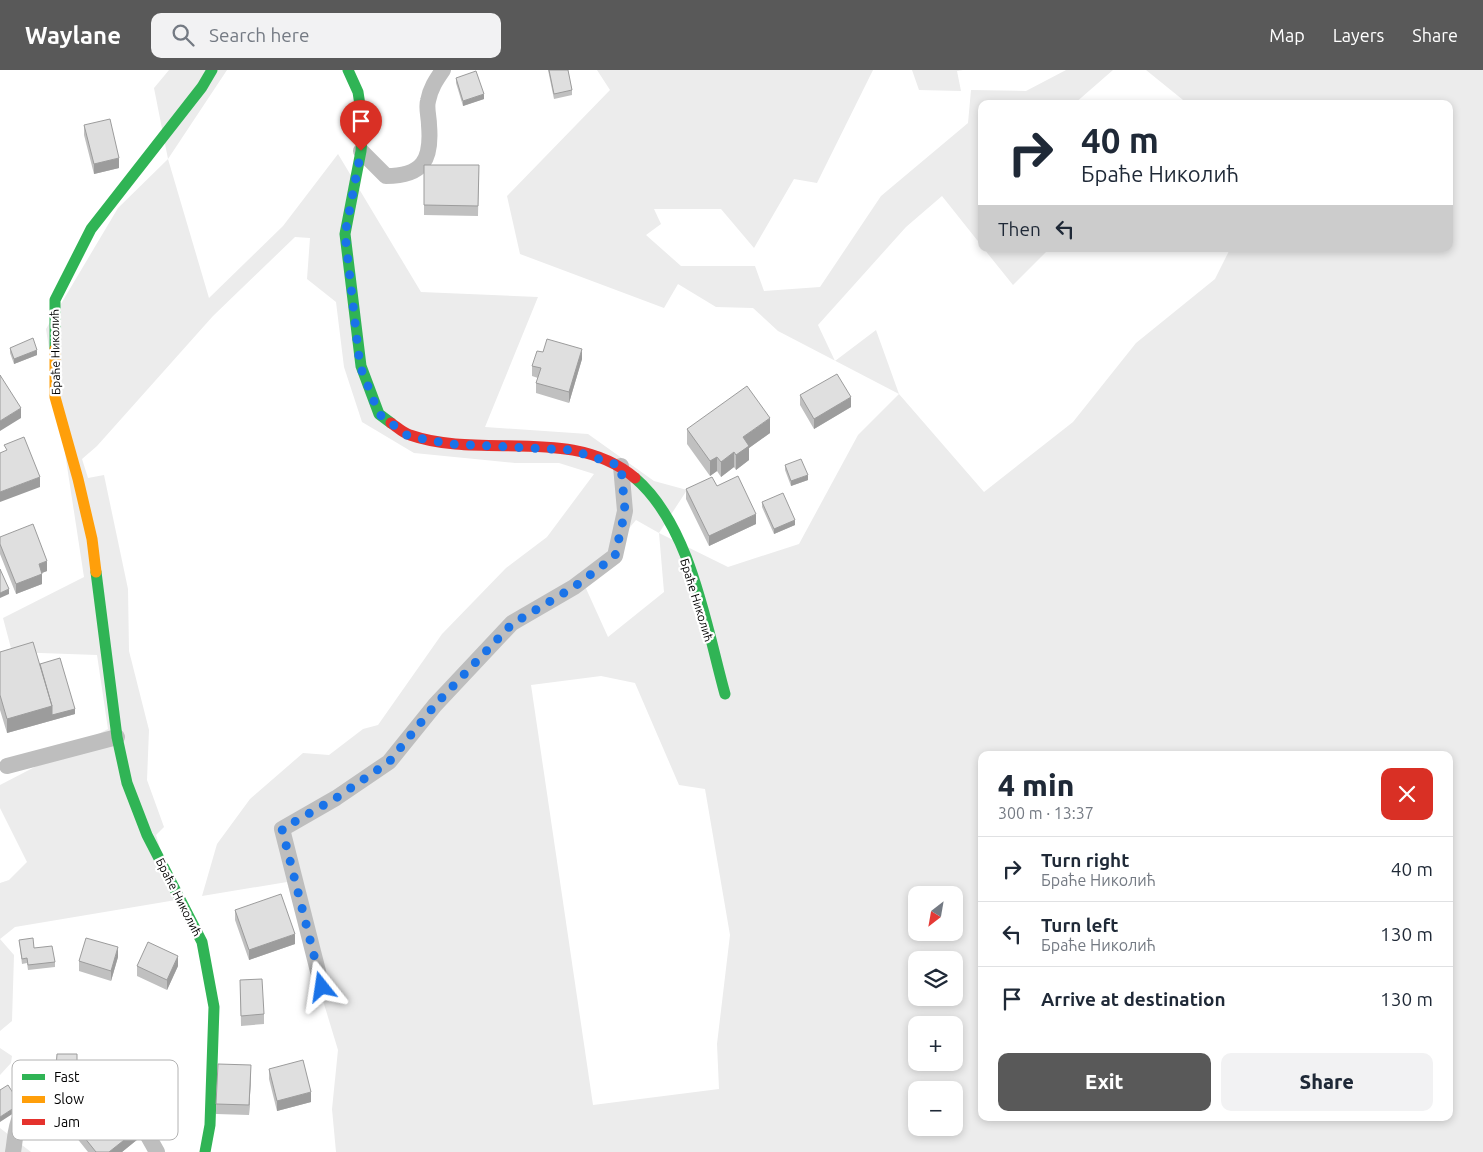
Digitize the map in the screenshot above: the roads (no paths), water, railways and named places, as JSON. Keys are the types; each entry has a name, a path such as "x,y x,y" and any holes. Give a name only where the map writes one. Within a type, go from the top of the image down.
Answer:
{"street":[{"name":"Браће Николић","path":"205,1152 210,1125 214,1007 202,942 147,835 127,783 117,737 92,539 78,479 55,397 55,300 91,228 202,87 212,70"},
{"name":"Браће Николић","path":"348,70 358,92 363,124 361,151 345,234 360,366 379,414 408,436 450,444 571,450 621,466 642,484 668,518 691,572 725,694"}],"lane":[{"path":"361,151 386,176 404,176 421,167 430,150 427,103 434,82 443,70"},
{"path":"322,987 282,829 336,798 389,762 435,705 512,624 574,587 615,556 625,511 621,466"},
{"path":"7,766 117,737"},
{"path":"150,1140 157,1152"}]}
